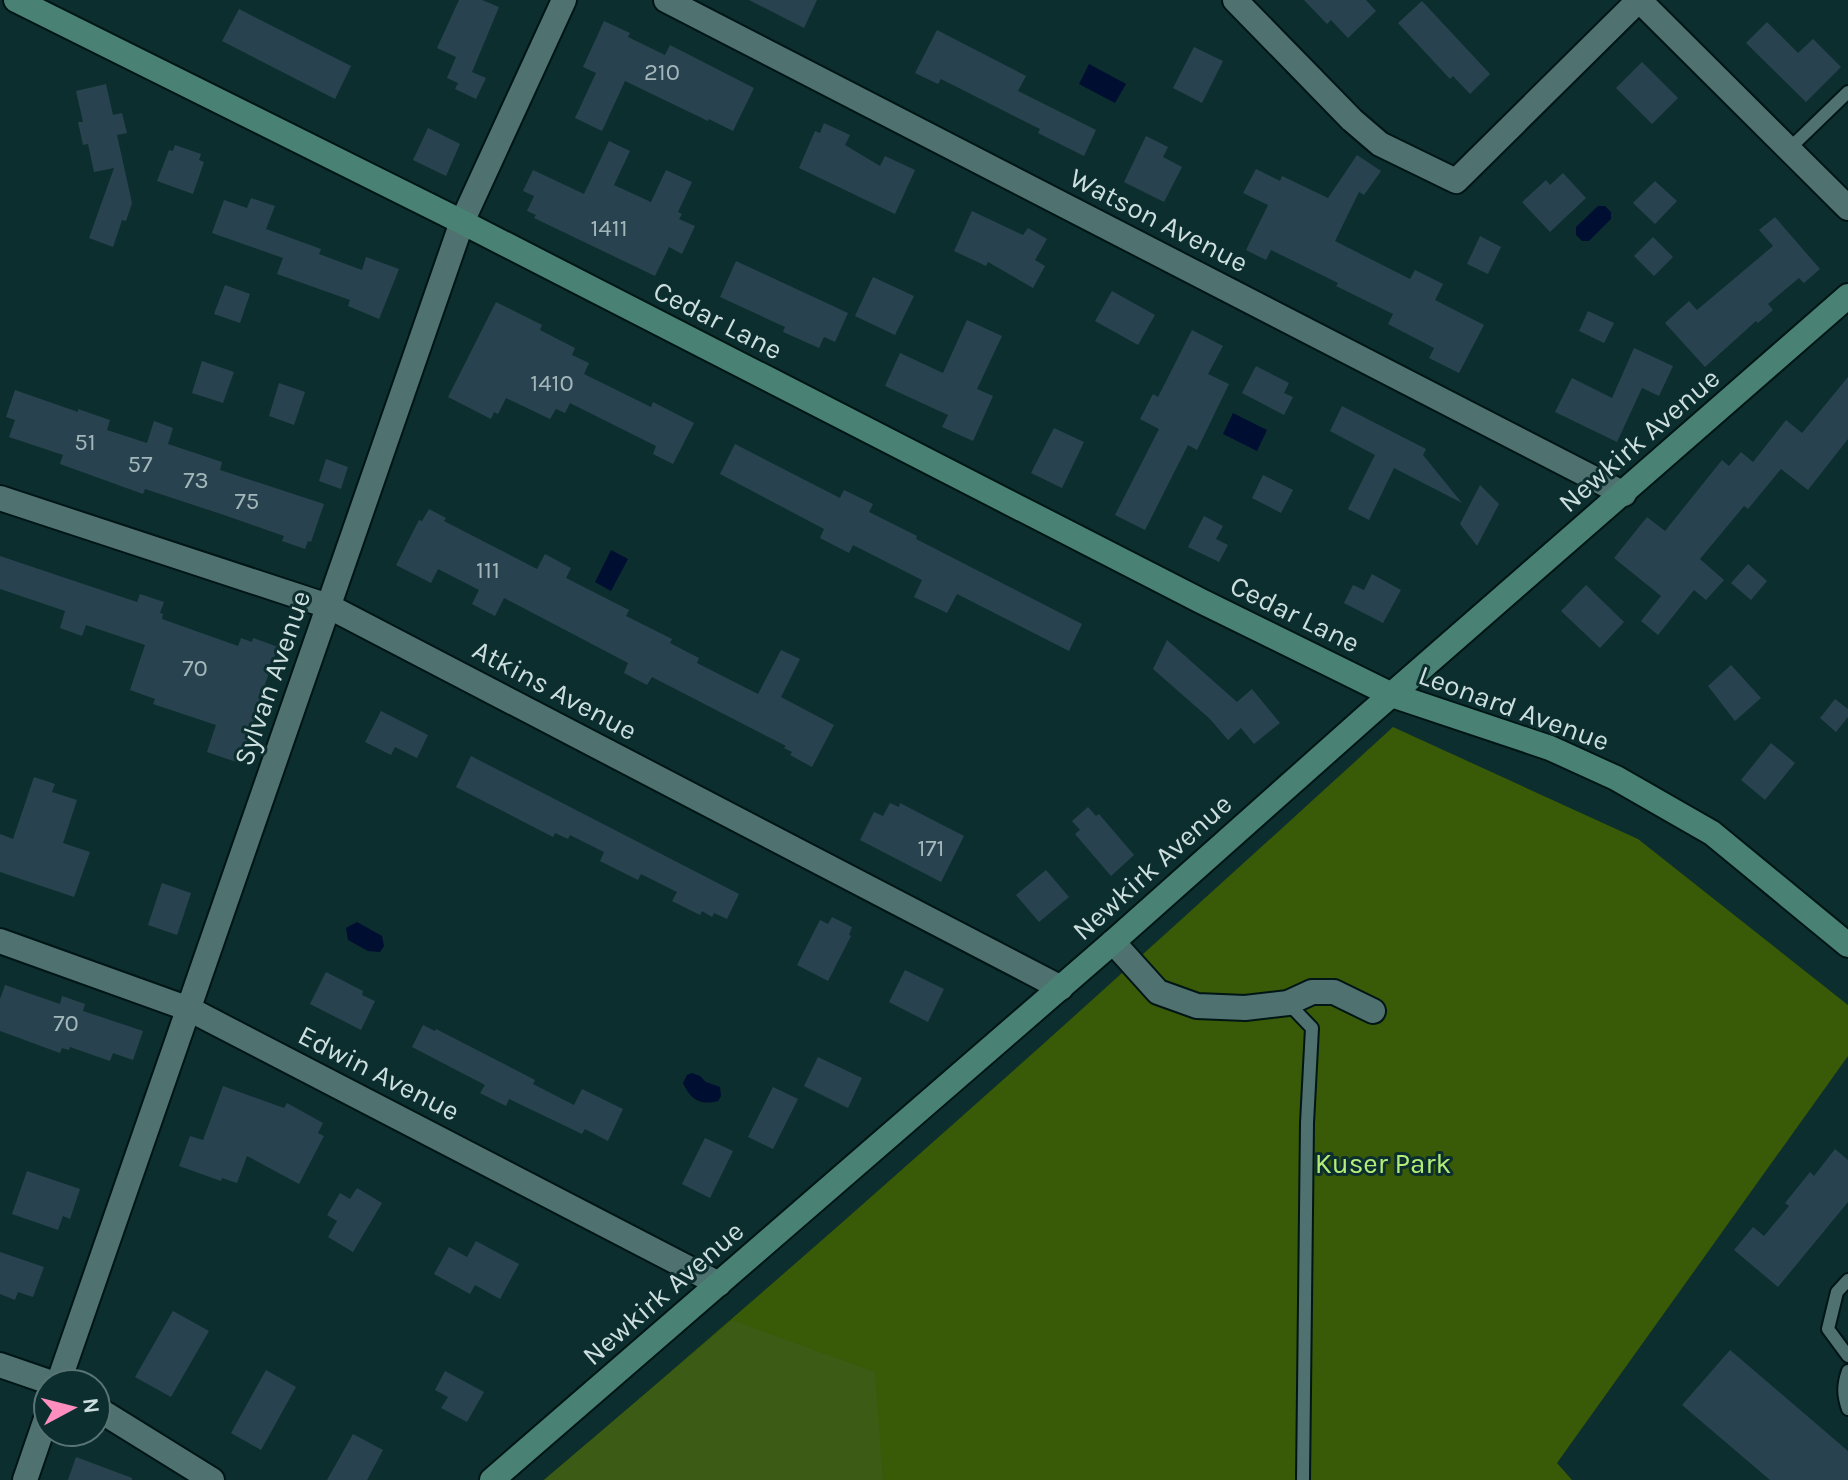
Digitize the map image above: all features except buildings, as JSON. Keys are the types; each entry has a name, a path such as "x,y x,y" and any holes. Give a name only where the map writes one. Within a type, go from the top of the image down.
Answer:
{"street":[{"name":"Cedar Lane","path":"16,0 462,222 1201,601 1392,695"},
{"name":"Sylvan Avenue","path":"63,1368 462,222 564,0"},
{"name":"Watson Avenue","path":"666,0 1624,494"},
{"path":"1235,0 1352,120 1380,144 1456,181 1639,0 1848,208"},
{"name":"Newkirk Avenue","path":"492,1480 1061,988 1848,296"},
{"name":"Atkins Avenue","path":"0,498 328,606 1061,988"},
{"name":"Leonard Avenue","path":"1392,695 1550,748 1657,800 1712,833 1848,945"},
{"name":"Edwin Avenue","path":"0,941 189,1009 719,1284"},
{"path":"1113,942 1158,992 1197,1006 1245,1008 1288,1003 1312,992 1334,992 1373,1011"},
{"path":"0,1365 32,1376"},
{"path":"112,1418 212,1480"},
{"path":"25,1480 36,1448"}],"lane":[{"path":"1789,149 1848,92"},
{"path":"1288,1003 1312,1028 1307,1123 1303,1480"},
{"path":"1848,1280 1837,1292 1828,1329 1848,1356"},
{"path":"1848,1371 1843,1385 1848,1409"}],"green space":[{"name":"Kuser Park","path":"1393,727 1638,839 1848,1005 1848,1056 1557,1463 1572,1480 544,1480 972,1107"},
{"path":"732,1320 875,1372 883,1480 544,1480"}],"water":[{"path":"1089,64 1126,84 1115,103 1079,84"},
{"path":"1598,206 1605,206 1611,212 1611,219 1589,241 1582,241 1576,235 1576,227"},
{"path":"1233,413 1267,430 1257,451 1223,434"},
{"path":"611,550 628,559 611,591 595,582"},
{"path":"357,922 382,936 384,946 380,952 368,951 348,940 346,928"},
{"path":"692,1073 720,1087 718,1101 701,1102 689,1093 683,1083"}]}
